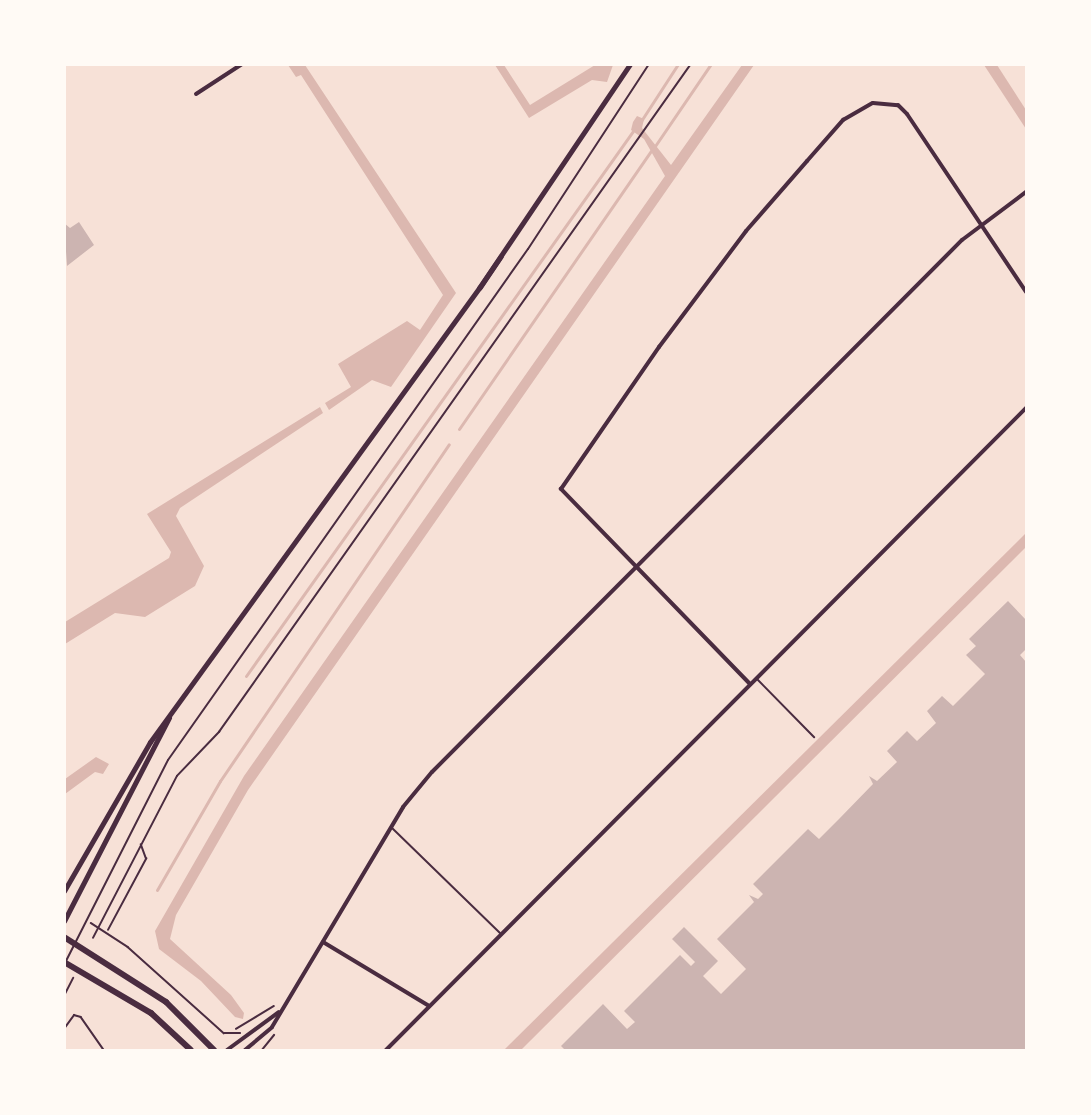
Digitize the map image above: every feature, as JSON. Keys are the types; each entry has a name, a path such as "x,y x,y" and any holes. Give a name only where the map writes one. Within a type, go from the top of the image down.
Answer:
{"main road":[{"path":"64,891 111,802 174,708 478,288 630,64"},
{"path":"64,921 174,708"},
{"path":"64,938 74,942 166,1002 214,1050"},
{"path":"65,962 152,1013 191,1050"}],"street":[{"path":"196,94 242,64"},
{"path":"750,684 561,489 746,231 843,120 873,103 897,105 982,223 1026,292"},
{"path":"245,1050 272,1027 391,826 432,772 634,566 982,223 1026,192"},
{"path":"386,1050 500,933 1026,408"},
{"path":"323,942 429,1006"},
{"path":"226,1050 282,1010"}],"lane":[{"path":"65,962 140,809 202,708 528,249 649,64"},
{"path":"756,678 814,737"},
{"path":"391,826 500,933"}],"path":[{"path":"93,938 177,776 219,732 691,64"},
{"path":"106,931 146,859 140,844"},
{"path":"85,920 106,931 224,1033 235,1030 271,1005 282,1010"},
{"path":"64,996 74,977"},
{"path":"64,1029 74,1015 81,1017 104,1050"},
{"path":"235,1030 243,1037"},
{"path":"262,1050 268,1044"}],"shaded area":[{"path":"288,65 305,65 456,293 391,387 372,380 329,410 325,403 351,387 338,364 407,321 420,330 443,295 301,75 296,77"},
{"path":"495,65 504,65 530,105 595,65 613,65 607,82 592,80 529,118"},
{"path":"742,65 754,65 248,790 176,915 170,939 231,995 244,1013 243,1019 235,1017 201,981 159,949 155,931 244,776 665,176 644,139 631,130 637,116 644,119 642,128 671,165"},
{"path":"984,65 997,65 1026,110 1026,129"},
{"path":"320,407 323,413 180,508 176,516 204,566 195,586 145,617 115,613 65,644 65,622 169,558 171,552 147,514"},
{"path":"1026,533 1026,547 521,1050 504,1050"},
{"path":"96,757 109,764 103,774 95,772 65,794 65,779"}],"building":[{"path":"79,222 94,245 67,266 64,223 70,228"},
{"path":"1008,601 1026,620 1026,649 1020,655 1026,662 1026,1050 565,1050 561,1046 603,1004 627,1029 635,1022 624,1011 680,955 691,966 695,962 672,939 684,927 718,961 703,976 721,994 746,969 717,939 754,902 749,895 758,899 763,894 753,884 808,829 819,839 873,784 869,776 877,781 897,762 887,751 907,731 917,741 936,723 927,711 942,696 953,706 985,674 966,655 976,646 969,639"}],"waterway":[{"path":"641,121 678,64"},
{"path":"655,146 711,64"},
{"path":"246,676 633,131"},
{"path":"459,429 651,151"},
{"path":"157,890 220,781 449,444"}]}
